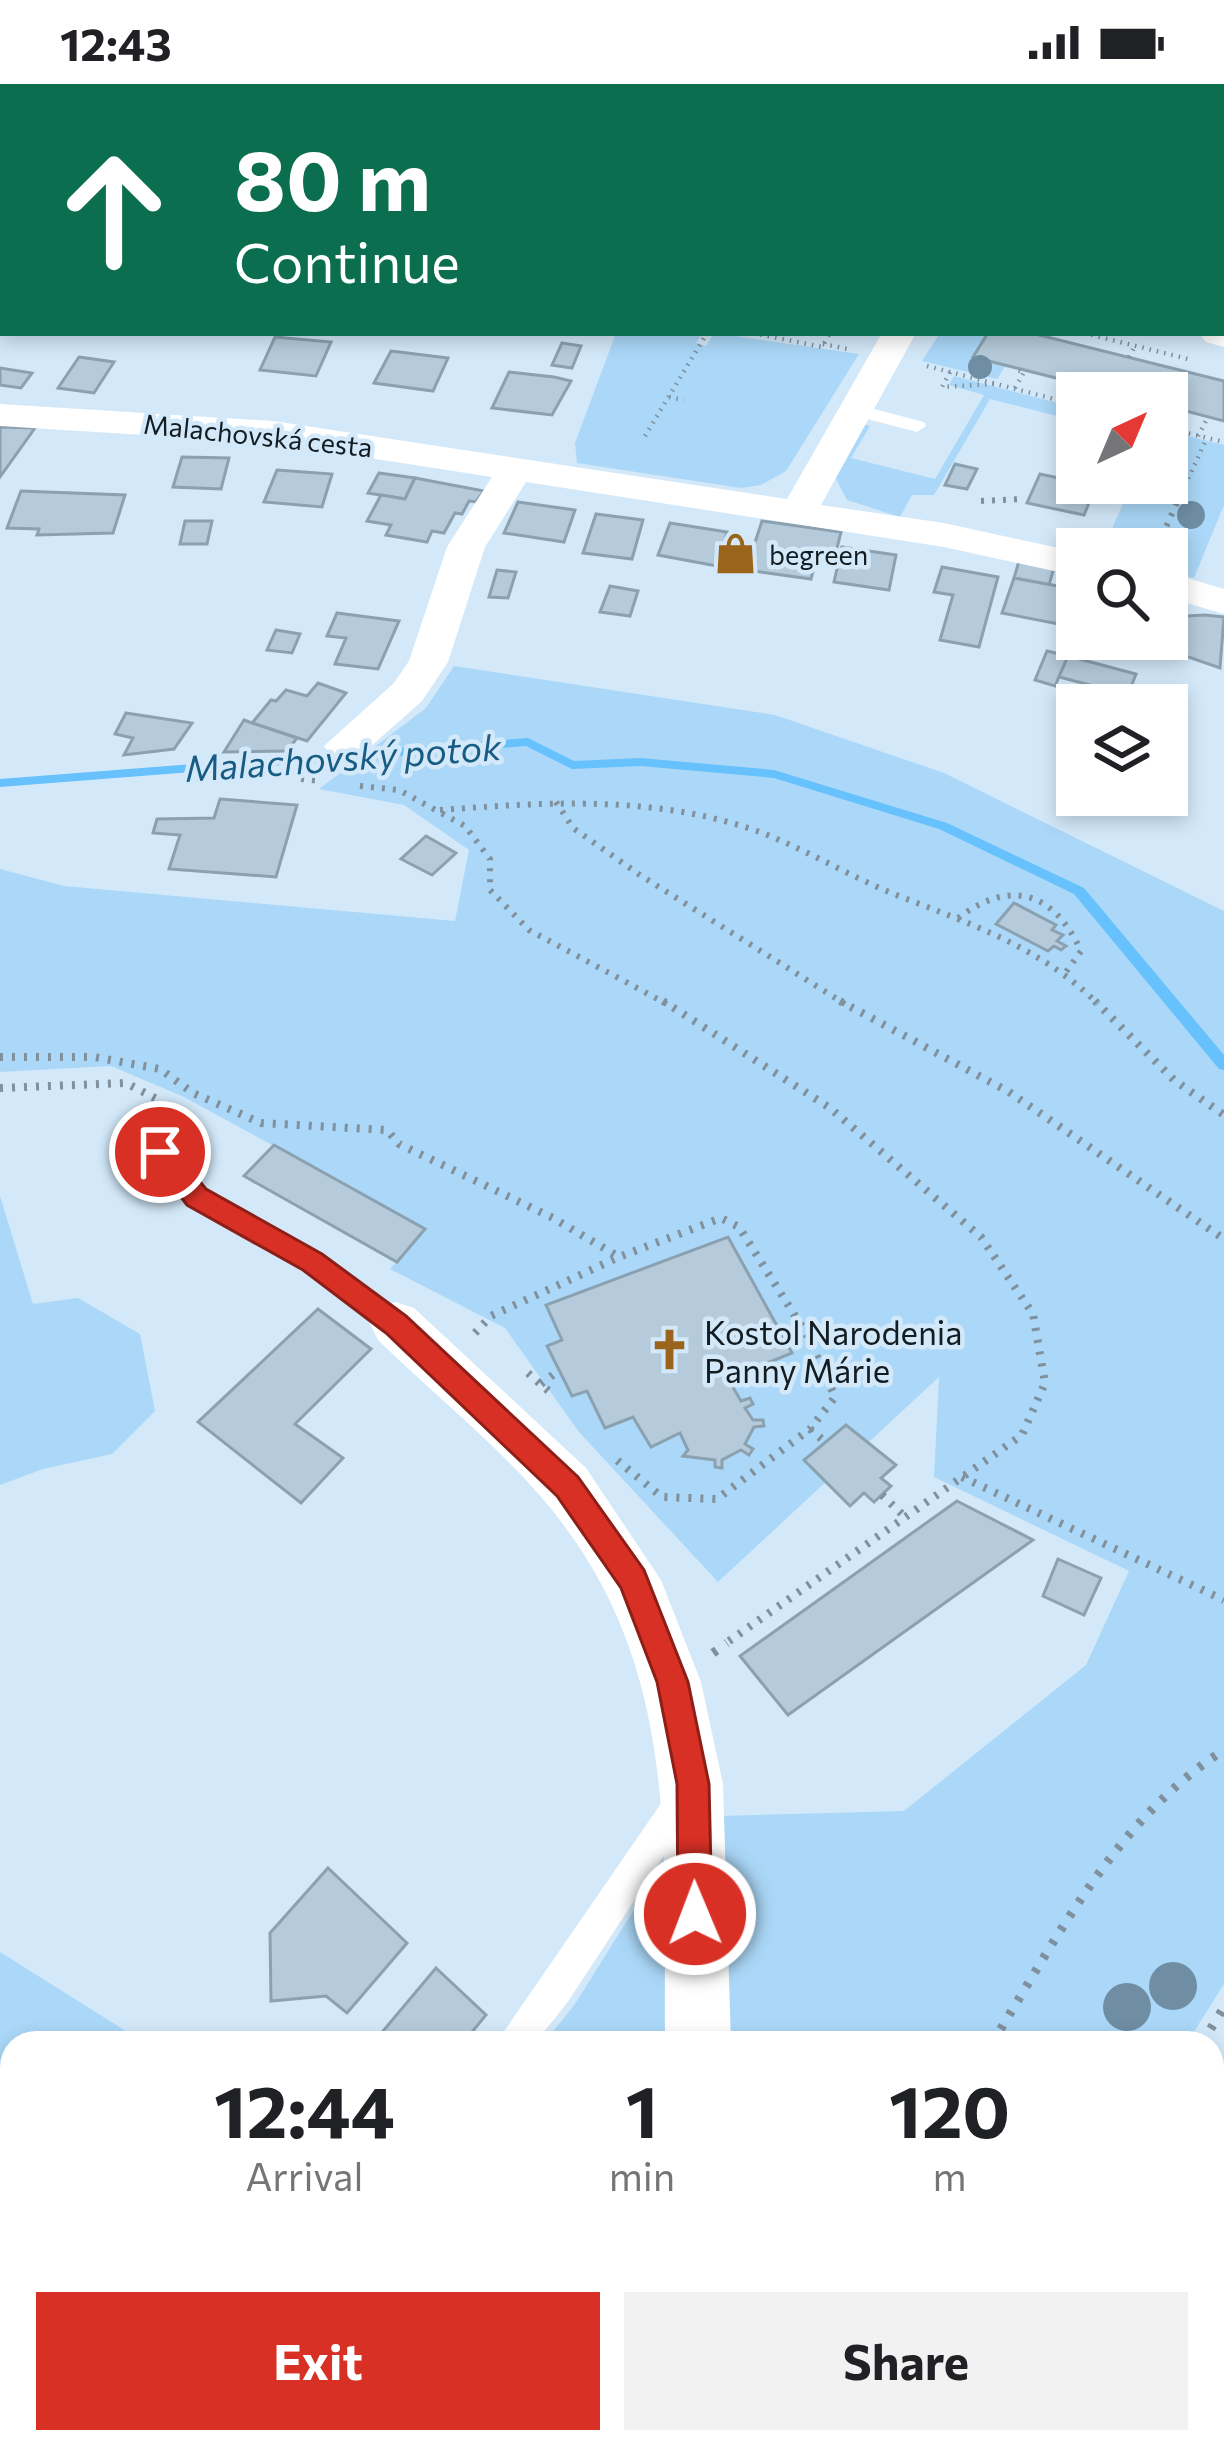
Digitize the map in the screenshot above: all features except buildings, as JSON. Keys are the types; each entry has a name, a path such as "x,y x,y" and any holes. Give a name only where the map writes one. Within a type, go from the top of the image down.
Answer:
{"street":[{"path":"798,512 892,344"},
{"name":"Malachovská cesta","path":"0,415 273,433 944,535 1056,559"},
{"path":"345,746 408,692 428,662 466,547 516,468"},
{"path":"1188,591 1224,602"},
{"path":"396,1324 567,1486 633,1580 672,1682 693,1784 698,2031"}],"lane":[{"path":"855,410 917,426"},
{"path":"160,1152 196,1197 313,1262 396,1324"},
{"path":"523,2031 693,1784"}],"path":[{"path":"645,436 705,336"},
{"path":"768,336 827,345 829,336"},
{"path":"794,341 797,336"},
{"path":"1096,336 1135,346 1216,343"},
{"path":"892,344 950,372 1056,399"},
{"path":"1129,357 1135,346"},
{"path":"1011,387 1017,369"},
{"path":"950,372 942,386 961,389 995,383"},
{"path":"669,397 684,400"},
{"path":"1166,528 1192,471 1208,417"},
{"path":"1188,433 1224,442"},
{"path":"1188,472 1192,471"},
{"path":"301,779 399,790 465,826 490,859 490,890 530,930 632,981 830,1108 981,1238 1034,1314 1045,1383 1022,1435 672,1682"},
{"path":"436,811 555,801 634,804 756,831 958,918 1066,972 1174,1080 1224,1115"},
{"path":"555,801 573,828 640,875 874,1022 1009,1092 1224,1240"},
{"path":"958,918 973,904 998,893 1018,892 1047,906 1074,930 1082,951 1066,972"},
{"path":"0,1057 94,1058 160,1069 193,1093 261,1123 387,1130 398,1144 553,1218 619,1256"},
{"path":"0,1088 126,1083 160,1100 160,1152"},
{"path":"488,1348 470,1338 491,1316 619,1256 721,1218 739,1227 807,1335 835,1396 810,1430 717,1499 662,1497 604,1449"},
{"path":"522,1369 557,1400"},
{"path":"542,1383 559,1370"},
{"path":"810,1430 825,1442"},
{"path":"961,1476 1224,1600"},
{"path":"882,1495 904,1516"},
{"path":"1000,2031 1128,1832 1166,1789 1224,1750"}],"shaded area":[{"path":"615,336 700,336 696,343 706,346 712,336 735,336 859,354 786,471 761,485 741,488 577,463 575,443"},
{"path":"938,336 986,336 973,356 1006,365 997,379 922,361"},
{"path":"954,376 1056,403 1056,416 990,399 934,495 912,495 900,517 847,500 834,475 860,423 870,426 851,458 935,479 984,395 949,385"},
{"path":"1188,436 1224,445 1224,505 1194,578 1188,577 1188,528 1112,528 1123,504 1188,504"},
{"path":"454,666 775,715 944,773 1224,911 1224,1984 1195,2031 719,2031 720,1816 904,1811 1086,1665 1129,1571 934,1477 939,1377 718,1582 579,1432 505,1328 390,1269 424,1228 184,1097 111,1066 0,1072 0,869 64,886 455,921 469,850 404,805 319,789 426,708"},
{"path":"0,1196 33,1304 78,1298 140,1334 155,1411 112,1454 43,1469 0,1485"},
{"path":"675,1844 673,2031 554,2031"},
{"path":"0,1952 126,2031 0,2031"}],"waterway":[{"name":"Malachovský potok","path":"0,783 528,742 572,765 641,762 774,774 943,826 1079,891 1224,1065"}],"place":[{"name":"begreen","path":"735,554"},
{"name":"Kostol Narodenia Panny Márie","path":"670,1350"}],"route":[{"path":"160,1152 196,1197 313,1262 396,1324 567,1486 633,1580 672,1682 693,1784 695,1914"}]}
